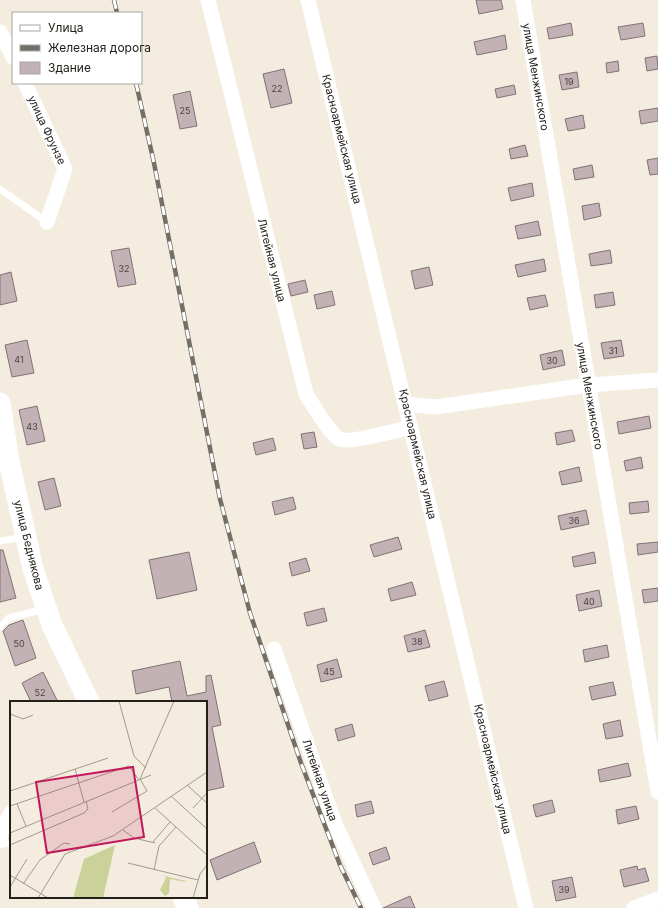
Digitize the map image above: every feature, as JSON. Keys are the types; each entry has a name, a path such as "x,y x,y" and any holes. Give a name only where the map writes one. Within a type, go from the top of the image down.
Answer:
{"street":[{"name":"Литейная улица","path":"208,0 306,394 331,431 340,439 350,440 411,427"},
{"name":"Красноармейская улица","path":"308,0 526,908"},
{"name":"улица Менжинского","path":"523,0 658,792"},
{"path":"0,32 12,55"},
{"name":"улица Фрунзе","path":"25,84 65,169 47,222"},
{"path":"406,404 436,407 588,385 658,380"},
{"name":"улица Беднякова","path":"0,403 9,461 33,569 52,625 89,701"},
{"name":"Литейная улица","path":"274,649 335,824 374,908"},
{"path":"0,836 10,815"},
{"path":"183,898 188,908"},
{"path":"634,908 658,899"}],"lane":[{"path":"0,189 47,222"},
{"path":"0,541 26,537"},
{"path":"0,627 9,618 46,608"},
{"path":"0,836 10,844"}],"building":[{"path":"476,0 501,0 503,9 479,14"},
{"path":"571,23 573,35 549,39 547,28"},
{"path":"643,23 645,36 621,40 618,27"},
{"path":"505,35 507,49 477,55 474,42"},
{"path":"657,56 658,69 647,71 645,58"},
{"path":"618,61 619,71 607,73 606,63"},
{"path":"284,69 292,103 271,108 263,74"},
{"path":"577,72 579,87 562,90 559,75"},
{"path":"514,85 516,94 497,98 495,89"},
{"path":"190,91 197,126 180,129 173,95"},
{"path":"658,108 658,121 641,124 639,111"},
{"path":"583,115 585,128 568,131 565,119"},
{"path":"525,145 528,156 511,159 509,149"},
{"path":"658,158 658,174 650,175 647,160"},
{"path":"592,165 594,177 575,180 573,169"},
{"path":"532,183 534,196 511,201 508,188"},
{"path":"599,203 601,216 584,220 582,206"},
{"path":"538,221 541,235 518,239 515,226"},
{"path":"129,248 136,284 118,287 111,251"},
{"path":"610,250 612,263 591,266 589,254"},
{"path":"544,259 546,271 518,277 515,265"},
{"path":"429,267 433,285 415,289 411,271"},
{"path":"11,272 17,301 0,305 0,275"},
{"path":"305,280 308,292 291,296 288,284"},
{"path":"332,291 335,305 317,309 314,295"},
{"path":"613,292 615,305 596,308 594,295"},
{"path":"545,295 548,306 530,310 527,298"},
{"path":"27,340 34,373 12,377 5,345"},
{"path":"621,340 624,356 604,359 601,343"},
{"path":"562,350 565,365 543,370 540,355"},
{"path":"37,406 45,441 27,445 19,410"},
{"path":"649,416 651,428 619,434 617,422"},
{"path":"572,430 575,441 557,445 555,433"},
{"path":"314,432 317,447 304,449 301,434"},
{"path":"273,438 276,450 256,455 253,443"},
{"path":"641,457 643,468 626,471 624,461"},
{"path":"579,467 582,481 562,485 559,472"},
{"path":"54,478 61,506 45,510 38,482"},
{"path":"293,497 296,509 275,515 272,502"},
{"path":"648,501 649,512 630,514 629,503"},
{"path":"586,510 589,524 561,530 558,516"},
{"path":"398,537 402,549 374,557 370,545"},
{"path":"658,542 658,552 638,555 637,544"},
{"path":"0,550 3,550 16,598 0,602"},
{"path":"189,552 197,590 157,599 149,560"},
{"path":"594,552 596,563 574,567 572,557"},
{"path":"306,558 310,571 292,576 289,563"},
{"path":"412,582 416,595 391,601 388,589"},
{"path":"658,588 658,601 644,603 642,590"},
{"path":"599,590 602,606 579,611 576,595"},
{"path":"324,608 327,621 307,626 304,613"},
{"path":"23,620 36,658 15,666 3,631 9,625"},
{"path":"425,630 430,647 408,652 404,636"},
{"path":"607,645 609,657 585,662 583,650"},
{"path":"337,659 342,677 321,682 317,665"},
{"path":"180,661 187,696 206,692 206,676 211,675 221,725 212,727 224,787 207,791 207,701 172,701 169,687 136,694 132,671"},
{"path":"43,672 58,701 31,701 22,683"},
{"path":"444,681 448,696 429,701 425,686"},
{"path":"613,682 616,695 592,700 589,687"},
{"path":"620,720 623,736 606,739 603,724"},
{"path":"352,724 355,736 338,741 335,729"},
{"path":"628,763 631,776 600,782 598,770"},
{"path":"552,800 555,812 536,817 533,805"},
{"path":"371,801 374,813 357,817 355,805"},
{"path":"636,806 639,819 618,824 616,810"},
{"path":"254,842 261,862 217,880 210,860"},
{"path":"386,847 390,859 373,865 369,853"},
{"path":"637,866 638,870 645,868 649,881 624,887 620,870"},
{"path":"572,877 576,897 556,901 552,881"},
{"path":"410,896 415,908 383,908"}],"railway":[{"path":"114,0 117,12"},
{"path":"136,84 154,163 220,499 250,613 301,763 340,865 361,908"}]}
